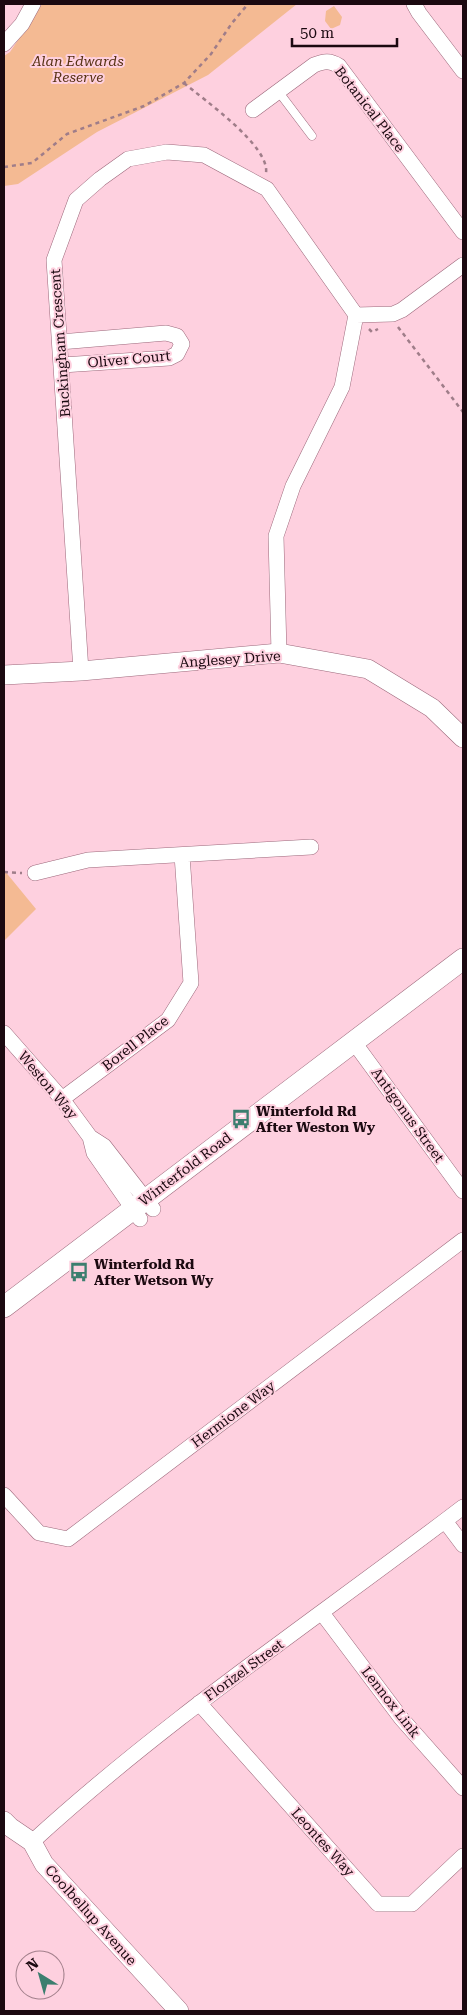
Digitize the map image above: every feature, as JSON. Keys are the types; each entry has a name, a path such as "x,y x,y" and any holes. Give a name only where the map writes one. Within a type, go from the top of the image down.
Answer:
{"main road":[{"name":"Winterfold Road","path":"4,1307 142,1209 357,1046 463,959"},
{"name":"Winterfold Road","path":"357,1046 463,976"},
{"name":"Winterfold Road","path":"4,1322 142,1209"}],"street":[{"path":"4,44 22,24 33,4"},
{"path":"414,4 463,71"},
{"name":"Botanical Place","path":"253,110 314,65 322,61 334,63 463,232"},
{"name":"Buckingham Crescent","path":"80,671 54,260 76,200 100,179 128,159 167,152 204,155 267,189 356,315"},
{"path":"279,653 276,536 293,486 342,386 356,315 393,314 402,310 463,265"},
{"name":"Oliver Court","path":"60,342 166,332 177,336 182,344 177,354 168,358 62,365"},
{"name":"Anglesey Drive","path":"4,675 80,671 279,653 368,670 432,708 463,736"},
{"path":"35,873 88,860 311,847"},
{"name":"Borell Place","path":"62,1099 168,1020 191,983 182,855"},
{"name":"Weston Way","path":"4,1033 62,1099 90,1138 94,1153 142,1209"},
{"name":"Antigonus Street","path":"357,1046 463,1190"},
{"name":"Hermione Way","path":"4,1495 40,1533 68,1539 463,1240"},
{"name":"Florizel Street","path":"32,1842 117,1769 199,1703 463,1507"},
{"path":"445,1521 463,1545"},
{"name":"Lennox Link","path":"322,1612 401,1718 463,1788"},
{"name":"Leontes Way","path":"199,1703 378,1904 412,1904 463,1856"},
{"name":"Coolbellup Avenue","path":"4,1821 10,1828 32,1842 44,1864 179,2011"}],"lane":[{"path":"278,91 312,136"}],"path":[{"path":"4,167 32,163 67,134 144,106 184,83 212,54 232,23 248,4"},
{"path":"184,83 234,123 263,156 267,169 262,187"},
{"path":"356,315 372,332 379,328"},
{"path":"393,321 463,412"}],"green space":[{"name":"Alan Edwards Reserve","path":"42,4 297,4 208,75 97,132 18,184 4,186 4,56 10,52"},
{"path":"334,6 342,17 340,25 331,29 325,21 326,11"},
{"path":"4,870 36,909 4,941"}],"place":[{"name":"Winterfold Rd After Weston Wy","path":"241,1119"},
{"name":"Winterfold Rd After Wetson Wy","path":"79,1272"}]}
